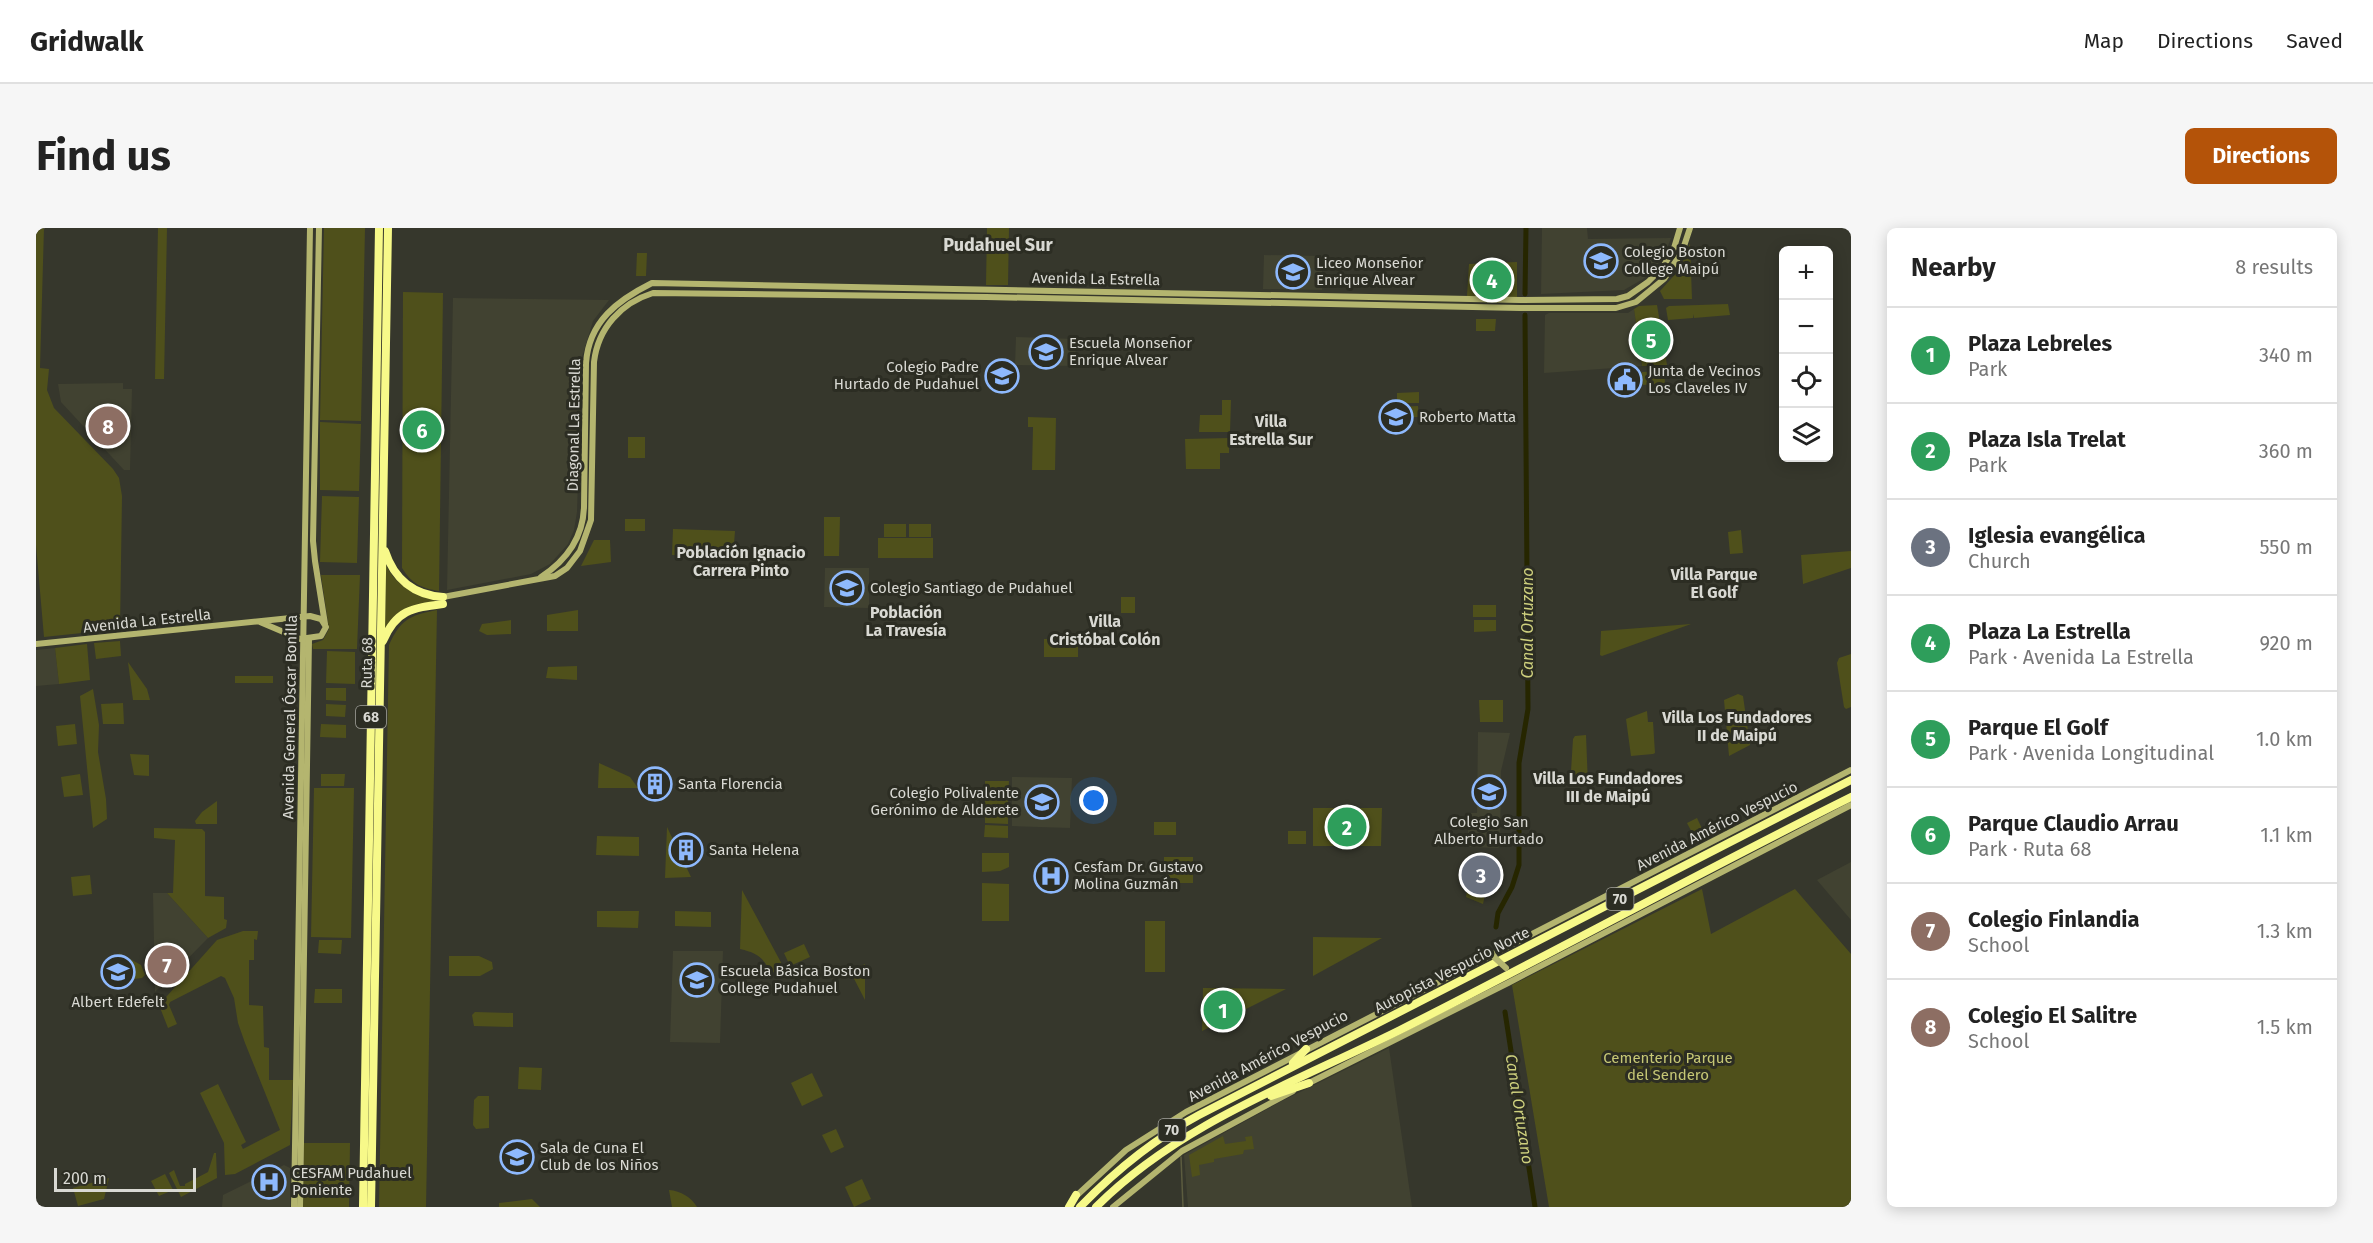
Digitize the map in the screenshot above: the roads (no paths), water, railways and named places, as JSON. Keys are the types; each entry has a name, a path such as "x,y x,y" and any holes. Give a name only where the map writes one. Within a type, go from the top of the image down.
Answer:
{"highway":[{"name":"Ruta 68","path":"363,1207 379,228"},
{"name":"Ruta 68","path":"371,1207 388,228"},
{"path":"382,543 391,566 404,583 443,600"},
{"path":"381,648 388,629 397,617 409,610 443,600"},
{"name":"Autopista Vespucio Norte","path":"1080,1207 1122,1167 1165,1134 1851,780"},
{"name":"Autopista Vespucio Norte","path":"1096,1207 1126,1179 1158,1155 1247,1104 1304,1074 1400,1030 1851,797"},
{"path":"1278,1074 1296,1061 1306,1049"},
{"path":"1247,1104 1309,1083"},
{"path":"1067,1207 1076,1195"}],"main road":[{"name":"Avenida General Óscar Bonilla","path":"300,1207 306,640 303,617 310,228"},
{"name":"Avenida General Óscar Bonilla","path":"319,228 314,548 325,624"},
{"name":"Avenida La Estrella","path":"652,282 1539,300 1617,299 1631,295 1663,267 1674,248 1680,228"},
{"name":"Avenida La Estrella","path":"660,292 1616,308 1631,304 1659,284 1672,269 1682,252 1690,228"},
{"path":"640,298 652,282"},
{"name":"Diagonal La Estrella","path":"537,579 562,561 579,536 584,513 586,369 590,341 599,322 610,310 629,294 652,282"},
{"name":"Diagonal La Estrella","path":"537,579 555,576 567,568 576,557 588,533 592,513 596,350 601,336 622,309 640,298 660,292"},
{"path":"585,469 592,469"},
{"path":"443,600 537,579"},
{"name":"Avenida La Estrella","path":"36,644 303,617 318,617 325,624"},
{"name":"Avenida La Estrella","path":"260,622 306,640"},
{"path":"306,640 322,636 325,624"},
{"name":"Avenida General Óscar Bonilla","path":"294,1207 306,640"},
{"name":"Avenida Américo Vespucio","path":"1076,1195 1126,1150 1166,1123 1851,770"},
{"path":"1113,1207 1190,1146 1851,805"},
{"path":"1492,956 1506,968"}],"waterway":[{"name":"Canal Ortuzano","path":"1525,294 1526,228"},
{"name":"Canal Ortuzano","path":"1496,927 1498,913 1512,887 1519,865 1519,763 1528,709 1525,315"},
{"name":"Canal Ortuzano","path":"1505,1012 1535,1207"},
{"path":"1181,1157 1183,1207"}],"place":[{"name":"Colegio Boston College Maipú","path":"1601,261"},
{"name":"Liceo Monseñor Enrique Alvear","path":"1293,272"},
{"name":"Plaza La Estrella","path":"1492,280"},
{"name":"Parque El Golf","path":"1651,340"},
{"name":"Escuela Monseñor Enrique Alvear","path":"1046,352"},
{"name":"Colegio Padre Hurtado de Pudahuel","path":"1002,376"},
{"name":"Junta de Vecinos Los Claveles IV","path":"1625,380"},
{"name":"Roberto Matta","path":"1396,417"},
{"name":"Colegio El Salitre","path":"108,426"},
{"name":"Parque Claudio Arrau","path":"422,430"},
{"name":"Colegio Santiago de Pudahuel","path":"847,588"},
{"name":"Santa Florencia","path":"655,784"},
{"name":"Colegio San Alberto Hurtado","path":"1489,792"},
{"name":"Colegio Polivalente Gerónimo de Alderete","path":"1042,802"},
{"name":"Plaza Isla Trelat","path":"1347,827"},
{"name":"Santa Helena","path":"686,850"},
{"name":"Iglesia evangélica","path":"1481,875"},
{"name":"Cesfam Dr. Gustavo Molina Guzmán","path":"1051,876"},
{"name":"Colegio Finlandia","path":"167,965"},
{"name":"Albert Edefelt","path":"118,972"},
{"name":"Escuela Básica Boston College Pudahuel","path":"697,980"},
{"name":"Plaza Lebreles","path":"1223,1010"},
{"name":"Sala de Cuna El Club de los Niños","path":"517,1157"},
{"name":"CESFAM Pudahuel Poniente","path":"269,1182"}],"district":[{"name":"Pudahuel Sur","path":"998,245"},
{"name":"Villa Estrella Sur","path":"1271,430"},
{"name":"Población Ignacio Carrera Pinto","path":"741,561"},
{"name":"Villa Parque El Golf","path":"1714,583"},
{"name":"Población La Travesía","path":"906,621"},
{"name":"Villa Cristóbal Colón","path":"1105,630"},
{"name":"Villa Los Fundadores II de Maipú","path":"1737,726"},
{"name":"Villa Los Fundadores III de Maipú","path":"1608,787"}],"park label":[{"name":"Cementerio Parque del Sendero","path":"1668,1066"}]}
